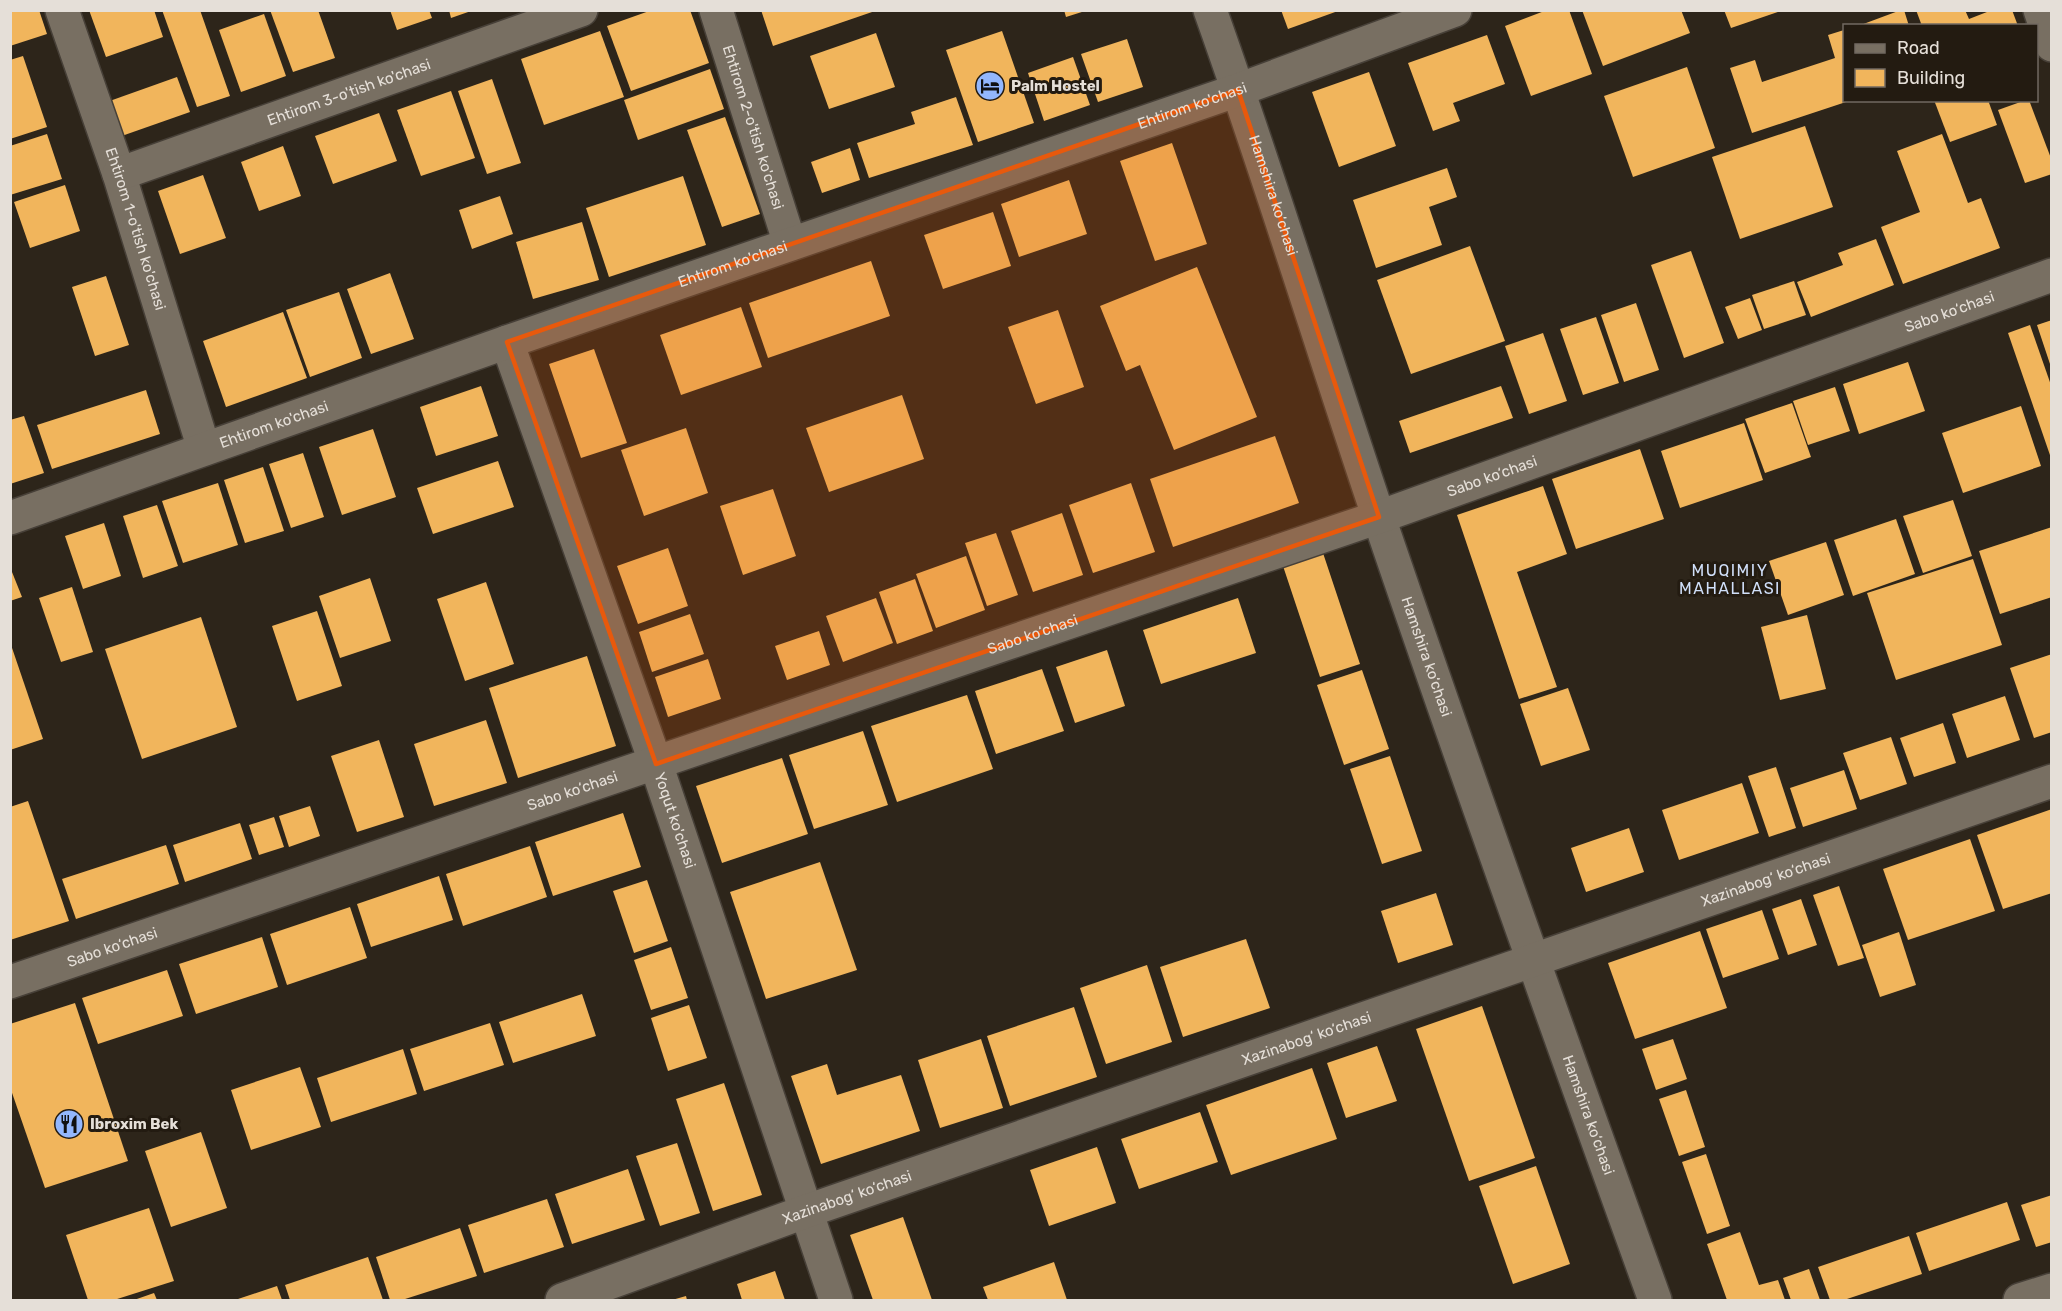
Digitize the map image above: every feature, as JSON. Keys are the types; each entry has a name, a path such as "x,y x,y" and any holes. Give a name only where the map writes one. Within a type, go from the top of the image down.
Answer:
{"street":[{"name":"Ehtirom 1-o'tish ko'chasi","path":"62,10 119,174 204,449"},
{"name":"Ehtirom 3-o'tish ko'chasi","path":"119,174 581,10"},
{"name":"Ehtirom 2-o'tish ko'chasi","path":"716,10 790,244"},
{"name":"Hamshira ko‘chasi","path":"1210,10 1379,517 1532,960 1655,1300"},
{"name":"Ehtirom ko'chasi","path":"10,518 507,342 1238,90 1455,10"},
{"path":"2040,10 2052,45"},
{"name":"Sabo ko‘chasi","path":"10,982 1379,517 2052,275"},
{"name":"Yoqut ko'chasi","path":"507,342 656,764 836,1300"},
{"name":"Xazinabog‘ ko‘chasi","path":"562,1300 807,1211 2052,781"},
{"path":"2020,1300 2052,1290"}],"highlighted area":[{"path":"1238,90 1379,517 656,764 507,342"}],"building":[{"path":"10,10 39,10 47,34 10,46"},
{"path":"89,10 154,10 163,37 106,57"},
{"path":"162,10 200,10 230,96 197,107"},
{"path":"270,10 318,10 335,58 293,72"},
{"path":"390,10 429,10 432,18 397,30"},
{"path":"449,10 471,10 471,11 451,18"},
{"path":"652,10 690,10 709,63 631,91 607,26"},
{"path":"761,10 875,10 875,11 773,46"},
{"path":"1064,10 1085,10 1085,11 1066,17"},
{"path":"1281,10 1338,10 1338,11 1288,29"},
{"path":"1547,10 1569,10 1592,74 1531,96 1505,26"},
{"path":"1582,10 1681,10 1690,33 1603,66"},
{"path":"1724,10 1781,10 1781,11 1731,28"},
{"path":"1904,10 1908,24 1863,24"},
{"path":"1916,10 1965,10 1969,19 1992,10 2012,10 2017,24 1921,24"},
{"path":"264,14 286,76 241,92 219,30"},
{"path":"1843,30 1843,102 1846,102 1752,133 1730,68 1755,60 1762,82 1835,58 1828,35"},
{"path":"600,31 624,97 544,125 521,59"},
{"name":"Palm Hostel","path":"1002,31 1034,123 978,142 946,50"},
{"path":"876,33 895,87 829,109 810,56"},
{"path":"1487,35 1505,84 1453,103 1460,121 1433,131 1408,63"},
{"path":"1127,39 1143,87 1098,102 1081,54"},
{"path":"23,56 47,127 10,139 10,60"},
{"path":"1073,57 1090,105 1044,121 1028,73"},
{"path":"1687,67 1715,148 1633,177 1604,96"},
{"path":"710,69 724,109 638,140 624,100"},
{"path":"1369,72 1396,146 1339,167 1312,92"},
{"path":"177,77 190,112 116,138 104,103"},
{"path":"492,79 521,163 487,174 458,91"},
{"path":"451,91 475,158 421,176 397,110"},
{"path":"956,97 973,145 869,178 857,143 915,124 911,112"},
{"path":"1935,102 1989,102 1997,125 1950,142"},
{"path":"2020,102 2030,102 2052,161 2052,174 2025,183 1998,110"},
{"path":"379,113 397,161 333,184 315,136"},
{"path":"725,117 760,214 722,227 687,130"},
{"path":"1805,126 1833,207 1740,239 1712,157"},
{"path":"47,134 62,179 10,195 10,146"},
{"path":"1942,134 1968,203 1981,198 2000,248 1903,284 1881,227 1920,212 1897,151"},
{"path":"1172,143 1207,244 1155,261 1120,161"},
{"path":"283,146 301,196 259,211 241,162"},
{"path":"850,148 860,180 822,193 811,162"},
{"path":"1447,168 1457,197 1429,207 1442,245 1376,268 1353,200"},
{"path":"203,175 226,238 180,254 158,191"},
{"path":"683,176 706,245 609,277 586,208"},
{"path":"1069,180 1087,234 1019,257 1001,204"},
{"path":"65,185 80,231 30,248 14,202"},
{"path":"500,196 513,234 472,249 459,210"},
{"path":"993,212 1011,266 943,289 924,235"},
{"path":"582,222 599,280 533,299 516,242"},
{"path":"1876,239 1894,285 1811,317 1797,282 1843,265 1838,253"},
{"path":"1470,246 1505,341 1411,374 1377,280"},
{"path":"1691,251 1724,343 1684,358 1651,265"},
{"path":"871,261 890,316 768,358 749,303"},
{"path":"1197,267 1257,417 1174,450 1140,365 1126,371 1100,306"},
{"path":"390,273 414,339 371,354 347,289"},
{"path":"106,276 129,345 95,356 72,287"},
{"path":"1794,281 1806,315 1764,329 1752,295"},
{"path":"339,292 362,358 310,377 286,310"},
{"path":"1750,298 1762,330 1738,339 1725,307"},
{"path":"1636,303 1659,370 1624,382 1601,315"},
{"path":"741,307 762,367 681,395 660,335"},
{"path":"1058,310 1084,387 1036,404 1008,327"},
{"path":"283,312 307,378 226,407 203,341"},
{"path":"1596,317 1619,383 1583,395 1560,329"},
{"path":"2052,320 2052,367 2051,367 2037,325"},
{"path":"2030,325 2052,388 2051,458 2008,333"},
{"path":"1543,333 1567,401 1529,414 1505,346"},
{"path":"594,349 627,443 581,458 549,364"},
{"path":"1908,362 1925,411 1859,434 1843,384"},
{"path":"481,386 498,436 436,456 420,407"},
{"path":"1501,386 1513,418 1410,453 1399,421"},
{"path":"1835,387 1850,431 1808,445 1793,401"},
{"path":"146,390 160,434 52,469 37,425"},
{"path":"902,395 924,459 829,492 806,428"},
{"path":"1792,403 1811,457 1765,473 1745,419"},
{"path":"2021,406 2041,466 1963,493 1942,433"},
{"path":"24,416 44,473 10,484 10,420"},
{"path":"1744,423 1763,480 1680,508 1661,451"},
{"path":"686,428 708,493 644,516 621,450"},
{"path":"373,429 396,497 342,515 319,447"},
{"path":"1275,436 1299,503 1173,547 1150,479"},
{"path":"1640,449 1664,519 1576,549 1552,479"},
{"path":"303,453 324,517 291,528 269,464"},
{"path":"498,461 514,507 433,534 417,488"},
{"path":"263,467 284,531 245,543 224,480"},
{"path":"218,483 238,545 183,563 162,501"},
{"path":"1131,483 1155,552 1093,573 1069,505"},
{"path":"1543,486 1567,554 1517,572 1557,687 1519,699 1457,515"},
{"path":"773,489 796,556 743,575 720,506"},
{"path":"1953,500 1972,556 1923,573 1903,516"},
{"path":"157,505 178,566 143,578 123,516"},
{"path":"1062,513 1083,575 1033,592 1011,531"},
{"path":"1896,519 1915,574 1853,596 1834,540"},
{"path":"104,523 121,576 83,589 65,536"},
{"path":"2052,527 2052,597 2000,614 1979,551"},
{"path":"996,533 1018,595 987,606 965,543"},
{"path":"1826,542 1844,595 1788,615 1769,561"},
{"path":"668,548 688,606 638,624 617,566"},
{"path":"1323,553 1360,664 1320,677 1283,566"},
{"path":"966,556 985,610 936,628 916,574"},
{"path":"1973,559 2002,645 1896,680 1867,593"},
{"path":"10,567 22,597 10,601"},
{"path":"370,578 391,641 340,658 319,596"},
{"path":"915,579 933,631 897,644 879,592"},
{"path":"486,582 514,664 465,681 437,599"},
{"path":"72,587 93,652 61,662 39,598"},
{"path":"876,598 893,643 843,662 826,616"},
{"path":"1238,598 1256,653 1161,684 1143,630"},
{"path":"317,611 342,686 297,701 272,626"},
{"path":"690,614 704,654 652,672 639,632"},
{"path":"1807,615 1826,689 1780,700 1761,627"},
{"path":"201,617 237,727 142,759 105,649"},
{"path":"819,631 830,665 787,680 775,646"},
{"path":"10,642 43,739 10,750"},
{"path":"1107,650 1125,706 1075,723 1056,667"},
{"path":"2052,654 2052,732 2034,738 2010,668"},
{"path":"587,656 616,746 518,778 489,688"},
{"path":"708,659 721,699 668,717 655,677"},
{"path":"1042,669 1064,731 996,754 975,691"},
{"path":"1362,670 1389,749 1344,765 1317,685"},
{"path":"1568,688 1590,750 1541,766 1520,704"},
{"path":"967,695 993,769 897,802 871,726"},
{"path":"2005,696 2020,740 1967,758 1952,714"},
{"path":"486,720 507,783 434,806 414,744"},
{"path":"1943,723 1956,763 1914,777 1900,738"},
{"path":"863,731 888,805 814,829 789,755"},
{"path":"1891,737 1907,784 1860,800 1843,753"},
{"path":"379,740 404,817 357,832 331,756"},
{"path":"1390,756 1422,851 1382,864 1350,769"},
{"path":"782,758 808,834 722,863 696,786"},
{"path":"1776,767 1796,828 1769,837 1748,776"},
{"path":"1844,770 1857,809 1803,827 1790,788"},
{"path":"1742,783 1759,833 1679,860 1662,810"},
{"path":"28,801 69,921 10,940 10,807"},
{"path":"310,806 320,836 289,847 279,816"},
{"path":"2052,809 2052,893 2003,909 1977,835"},
{"path":"623,813 641,867 553,896 535,842"},
{"path":"274,817 284,847 259,855 249,825"},
{"path":"240,823 252,859 185,882 173,845"},
{"path":"1629,828 1644,872 1586,892 1571,848"},
{"path":"1970,839 1995,911 1908,940 1883,869"},
{"path":"166,845 179,884 76,919 62,879"},
{"path":"530,846 547,897 463,926 446,874"},
{"path":"820,862 857,970 766,999 730,892"},
{"path":"439,876 453,920 371,947 357,904"},
{"path":"647,880 668,941 634,953 613,891"},
{"path":"1839,886 1864,958 1838,966 1813,895"},
{"path":"1436,893 1453,945 1398,963 1381,911"},
{"path":"1801,899 1817,945 1788,955 1772,909"},
{"path":"350,907 367,958 287,985 270,934"},
{"path":"1762,910 1779,959 1723,978 1706,929"},
{"path":"1700,931 1727,1008 1635,1039 1608,963"},
{"path":"1899,932 1916,985 1880,997 1862,945"},
{"path":"262,937 278,987 196,1014 179,964"},
{"path":"1246,939 1270,1008 1183,1037 1160,967"},
{"path":"671,947 688,998 651,1010 634,960"},
{"path":"1147,965 1172,1042 1106,1064 1080,988"},
{"path":"167,970 183,1016 98,1044 82,998"},
{"path":"582,994 596,1036 513,1063 499,1022"},
{"name":"Ibroxim Bek","path":"75,1003 128,1161 45,1188 10,1087 10,1024"},
{"path":"689,1005 707,1058 668,1071 651,1018"},
{"path":"1482,1006 1535,1158 1469,1181 1416,1029"},
{"path":"1074,1007 1097,1077 1010,1106 987,1036"},
{"path":"490,1023 504,1065 424,1091 410,1049"},
{"path":"981,1039 1003,1108 940,1128 918,1060"},
{"path":"1673,1039 1687,1079 1656,1090 1642,1049"},
{"path":"1377,1046 1397,1101 1346,1118 1327,1063"},
{"path":"403,1049 417,1094 331,1122 317,1078"},
{"path":"827,1064 837,1095 901,1075 920,1131 821,1164 791,1076"},
{"path":"300,1067 321,1127 251,1150 231,1090"},
{"path":"1312,1068 1337,1139 1231,1175 1206,1105"},
{"path":"724,1083 762,1195 713,1211 676,1099"},
{"path":"1686,1090 1705,1147 1679,1156 1659,1099"},
{"path":"1200,1112 1218,1162 1139,1189 1121,1139"},
{"path":"201,1132 227,1208 171,1227 145,1151"},
{"path":"677,1143 700,1213 660,1226 636,1156"},
{"path":"1097,1147 1116,1203 1049,1226 1030,1170"},
{"path":"1706,1154 1730,1226 1707,1234 1682,1162"},
{"path":"1536,1166 1570,1264 1513,1284 1479,1186"},
{"path":"628,1169 645,1220 572,1244 555,1194"},
{"path":"2052,1195 2052,1242 2036,1247 2021,1205"},
{"path":"547,1199 564,1247 484,1273 468,1225"},
{"path":"2007,1202 2020,1240 1929,1271 1916,1233"},
{"path":"149,1208 174,1281 114,1300 88,1300 66,1235"},
{"path":"903,1217 932,1300 873,1300 850,1235"},
{"path":"460,1228 477,1276 402,1300 390,1300 376,1257"},
{"path":"1740,1232 1759,1285 1778,1280 1785,1300 1727,1300 1707,1244"},
{"path":"1909,1236 1922,1274 1844,1300 1830,1300 1818,1267"},
{"path":"368,1257 383,1300 290,1300 285,1285"},
{"path":"1054,1262 1067,1300 988,1300 983,1287"},
{"path":"1809,1269 1820,1300 1791,1300 1783,1278"},
{"path":"775,1271 785,1300 742,1300 737,1284"},
{"path":"277,1286 282,1300 235,1300"},
{"path":"154,1293 157,1300 134,1300"},
{"path":"686,1296 687,1300 672,1300"}],"place":[{"name":"Palm Hostel","path":"990,86"},
{"name":"Ibroxim Bek","path":"69,1124"}],"district":[{"name":"MUQIMIY MAHALLASI","path":"1730,579"}]}
